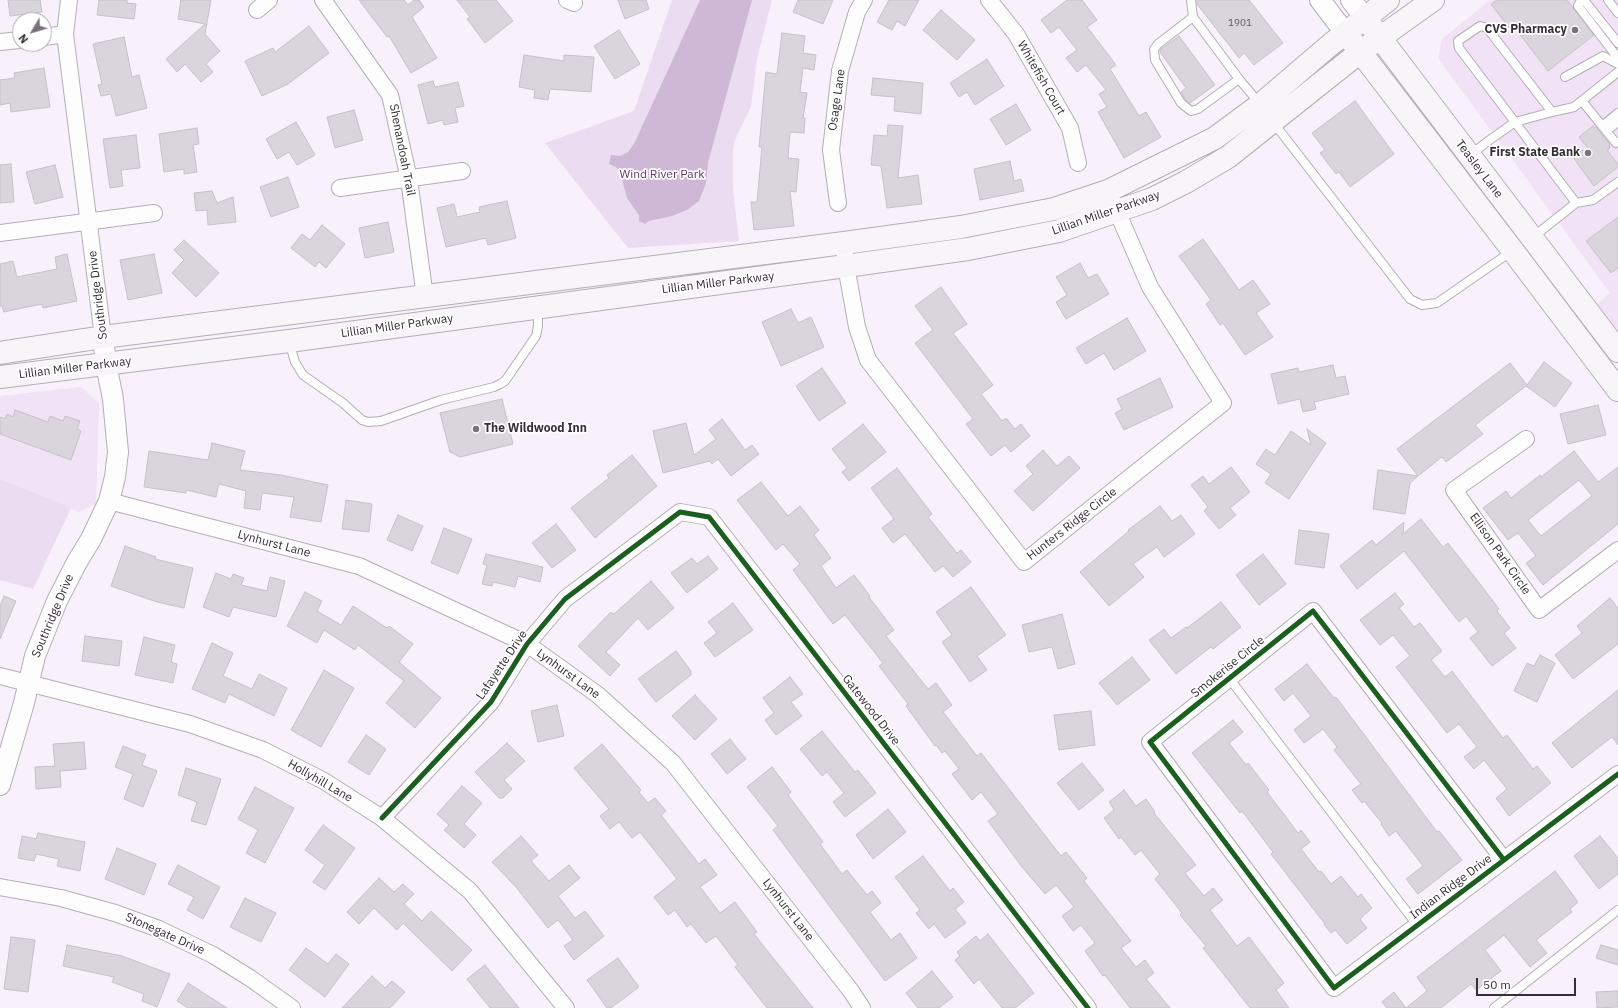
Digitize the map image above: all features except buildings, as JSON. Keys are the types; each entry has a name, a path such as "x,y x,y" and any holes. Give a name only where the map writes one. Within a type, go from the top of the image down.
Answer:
{"main road":[{"path":"1365,18 1388,0"},
{"path":"1380,38 1433,0"},
{"name":"Lillian Miller Parkway","path":"0,353 103,337 844,243 961,227 1054,209 1108,191 1214,138 1261,104 1365,18"},
{"name":"Teasley Lane","path":"1365,18 1618,351"},
{"name":"Teasley Lane","path":"1346,34 1618,390"},
{"name":"Lillian Miller Parkway","path":"0,377 289,341 846,266 968,249 1059,231 1152,199 1186,182 1228,157 1360,52 1380,38"},
{"path":"1513,251 1532,238"}],"street":[{"name":"Southridge Drive","path":"0,785 24,703 35,656 57,601 109,501 116,477 118,452 113,399 106,364 65,34 69,0"},
{"name":"Shenandoah Trail","path":"323,0 390,94 409,180 425,297"},
{"name":"Osage Lane","path":"838,203 831,150 840,71 857,12 864,0"},
{"name":"Whitefish Court","path":"989,0 1016,34 1070,128 1078,163"},
{"path":"1320,0 1346,34"},
{"path":"1351,0 1365,18"},
{"path":"52,36 65,34"},
{"path":"0,42 12,41"},
{"path":"340,188 409,180 462,171"},
{"name":"Hunters Ridge Circle","path":"844,243 846,266 858,327 868,360 1024,562 1223,404 1150,287 1108,191"},
{"path":"0,233 154,213"},
{"name":"Ellison Park Circle","path":"1526,439 1454,490 1539,610 1618,550"},
{"name":"Lynhurst Lane","path":"109,501 359,566 527,644 598,695 674,763 852,991 862,1008"},
{"name":"Gatewood Drive","path":"611,564 680,512 709,517 1088,1008"},
{"name":"Lafayette Drive","path":"382,818 491,702 527,644 565,599 611,564"},
{"name":"Smokerise Circle","path":"1334,988 1150,742 1313,611 1504,860"},
{"name":"Hollyhill Lane","path":"0,676 190,724 263,750 324,781 382,818 470,891 566,1008"},
{"name":"Indian Ridge Drive","path":"1334,988 1618,774"},
{"name":"Stonegate Drive","path":"0,887 61,898 115,913 159,929 213,955 250,978 292,1008"}],"lane":[{"path":"1191,0 1193,17 1239,79 1261,104"},
{"path":"1581,0 1578,6 1618,58"},
{"path":"1584,0 1618,43"},
{"path":"1608,0 1618,13"},
{"path":"1193,17 1155,46 1154,53 1156,60 1181,103 1191,111 1198,109 1239,79"},
{"path":"1552,112 1487,28 1480,26 1458,41 1459,48 1576,203"},
{"path":"1565,77 1603,56 1618,64"},
{"path":"1470,155 1515,122 1574,107 1618,72"},
{"path":"1582,101 1617,144"},
{"path":"1606,131 1618,114"},
{"path":"1273,122 1410,298 1422,305 1436,303 1513,251"},
{"path":"1606,131 1618,122"},
{"path":"1606,131 1618,131"},
{"path":"1532,238 1576,203 1593,200 1618,182"},
{"path":"289,341 295,362 303,375 343,403 362,420 368,422 381,421 441,400 494,387 505,381 536,336 538,326 538,307"},
{"path":"1229,678 1417,925"},
{"path":"1494,1008 1618,910"}],"shaded area":[{"path":"700,0 752,0 708,163 706,183 699,201 687,210 672,216 649,221 645,224 639,221 639,215 627,198 620,172 616,167 609,164 611,155 620,156 628,152 634,144"},
{"path":"1490,0 1618,0 1618,350 1589,312 1610,293 1438,58 1442,39"},
{"path":"81,387 99,404 96,504 79,512 0,479 0,396"}],"green space":[{"name":"Wind River Park","path":"672,0 772,0 757,59 751,107 734,142 733,190 739,241 628,248 545,143 634,111"},
{"path":"0,479 71,508 33,589 0,580"}],"cycle path":[{"path":"382,818 491,702 527,644 565,599 680,512 709,517 1088,1008"},
{"path":"1504,860 1313,611 1150,742 1334,988 1504,860 1618,774"}],"place":[{"name":"CVS Pharmacy","path":"1575,30"},
{"name":"First State Bank","path":"1588,153"},
{"name":"The Wildwood Inn","path":"476,429"}]}
